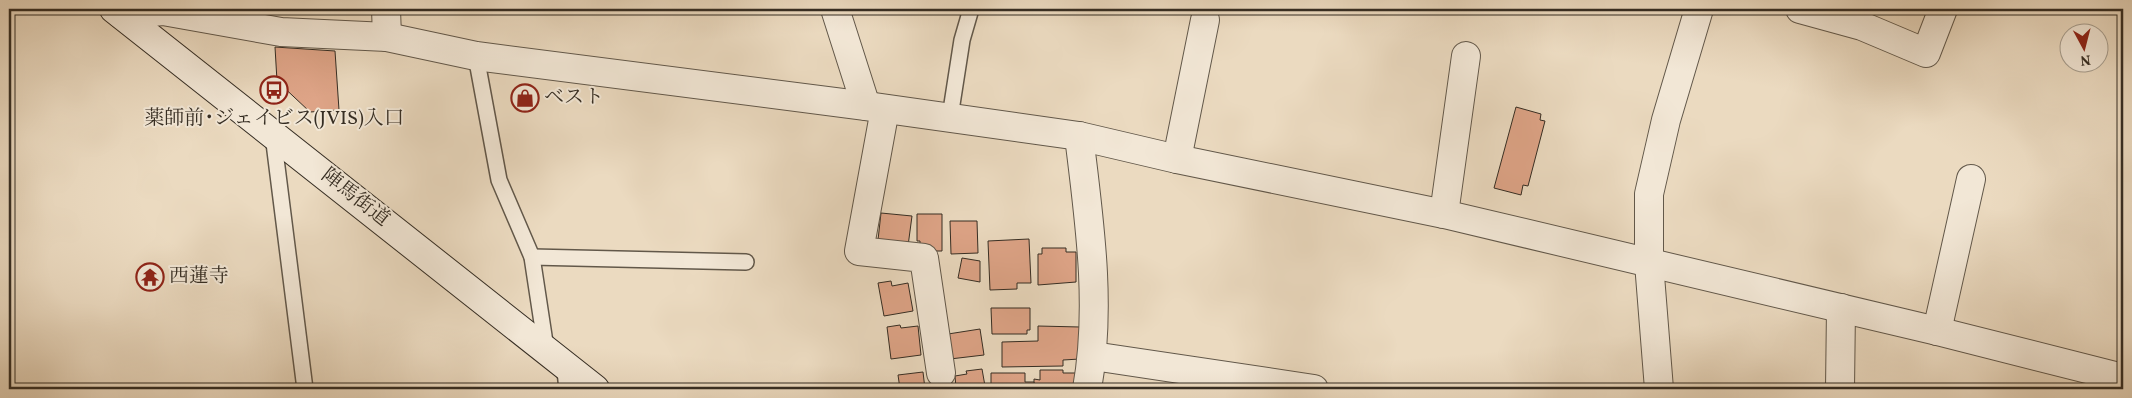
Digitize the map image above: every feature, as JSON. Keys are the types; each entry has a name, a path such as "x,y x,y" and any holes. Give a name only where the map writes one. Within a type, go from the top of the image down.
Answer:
{"street":[{"path":"386,9 387,37"},
{"path":"835,9 875,107 859,251 924,258 941,373"},
{"path":"1659,389 1649,263 1649,194 1666,120 1699,9"},
{"path":"1800,9 1862,26 1926,53 1943,9"},
{"path":"118,12 163,10 281,32 387,37 476,56 875,107 1079,136 1177,159 1444,214 1937,331 2123,378"},
{"name":"陣馬街道","path":"118,12 272,132 559,367 595,389"},
{"path":"1177,159 1206,20"},
{"path":"1444,214 1466,56"},
{"path":"1079,136 1093,250 1093,356 1087,389"},
{"path":"1937,331 1971,179"},
{"path":"1841,308 1842,389"},
{"path":"1093,356 1314,389"}],"lane":[{"path":"950,117 962,40 971,9"},
{"path":"476,56 499,180 532,257 559,367"},
{"path":"272,132 305,389"},
{"path":"532,257 746,262"}],"building":[{"path":"301,9 326,9 327,12 302,13"},
{"path":"275,47 335,51 339,110 310,112 277,81"},
{"path":"1516,107 1541,114 1540,120 1545,121 1528,186 1523,185 1521,195 1494,188"},
{"path":"881,213 912,216 908,246 878,240"},
{"path":"917,214 942,214 942,251 920,251 920,241 917,241"},
{"path":"950,221 977,221 978,253 951,254"},
{"path":"1029,239 1031,283 1017,283 1017,289 990,290 988,241"},
{"path":"1042,248 1066,248 1066,252 1076,252 1076,282 1038,285 1038,254 1042,254"},
{"path":"962,258 980,261 980,282 958,278"},
{"path":"891,281 892,286 908,283 913,311 884,316 878,283"},
{"path":"991,308 1030,308 1030,330 1027,330 1027,334 992,334"},
{"path":"900,325 901,328 918,326 921,355 891,359 887,327"},
{"path":"1038,326 1080,327 1080,359 1063,360 1063,366 1002,367 1002,342 1038,341"},
{"path":"980,329 984,355 950,359 948,334"},
{"path":"982,369 985,386 983,389 952,389 956,388 955,376 967,374 966,371"},
{"path":"1040,370 1063,370 1063,373 1076,373 1079,389 1034,389 1034,379 1040,380"},
{"path":"923,372 925,389 900,389 898,375"},
{"path":"991,373 1025,373 1025,382 1034,382 1034,389 991,389"}],"place":[{"name":"薬師前･ジェイビス(JVIS)入口","path":"274,90"},
{"name":"ベスト","path":"525,98"},
{"name":"西蓮寺","path":"150,277"}]}
